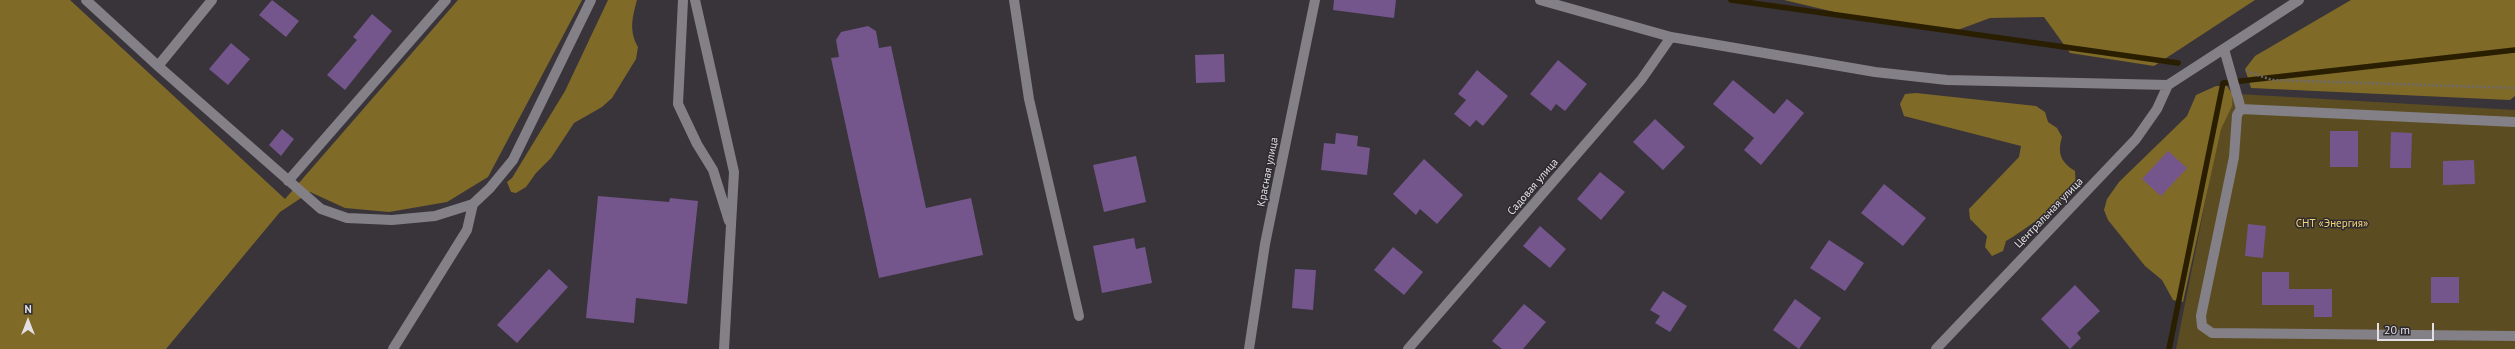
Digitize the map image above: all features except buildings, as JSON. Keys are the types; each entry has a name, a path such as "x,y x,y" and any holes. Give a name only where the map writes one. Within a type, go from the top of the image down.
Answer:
{"street":[{"path":"86,0 158,66 321,209 347,218 392,220 436,216 473,204 490,188 513,160 591,0"},
{"path":"158,66 212,0"},
{"path":"288,181 446,0"},
{"path":"683,0 678,104 697,144 712,170 724,200 732,235"},
{"path":"696,0 734,172 732,235 724,349"},
{"path":"1014,0 1029,99 1079,316"},
{"name":"Красная улица","path":"1249,349 1265,244 1315,0"},
{"path":"1540,0 1671,37 1875,72 1947,80 2168,85 2299,0"},
{"name":"Садовая улица","path":"1408,349 1641,80 1671,37"},
{"path":"2224,49 2237,90 2241,109 2237,115 2234,157 2201,316 2202,326 2212,333 2515,336"},
{"name":"Центральная улица","path":"1936,349 2136,139 2157,109 2168,85"},
{"path":"2241,109 2515,122"},
{"path":"393,349 467,230 473,204"}],"path":[{"path":"2231,69 2272,80 2515,88"}],"green space":[{"name":"СНТ «Энергия»","path":"2238,94 2515,110 2515,349 2176,349 2223,112"}],"shaded area":[{"path":"0,0 70,0 285,199 458,0 582,0 488,177 447,202 389,212 345,208 310,192 280,212 166,349 0,349"},
{"path":"608,0 637,0 632,24 633,35 638,47 636,59 612,98 602,107 574,123 551,158 536,173 526,187 516,193 511,192 507,182 512,178 565,91"},
{"path":"1784,0 2255,0 2154,66 2070,53 2044,17 1990,18 1955,31 1885,24"},
{"path":"2351,0 2515,0 2515,96 2510,100 2251,88 2245,69 2255,56"},
{"path":"2216,86 2227,86 2233,95 2232,106 2221,129 2183,302 2173,300 2162,280 2145,266 2108,220 2104,210 2107,199 2119,182 2187,116 2196,95"},
{"path":"1916,93 2036,106 2045,112 2048,122 2057,128 2062,137 2060,148 2061,157 2066,164 2075,171 2075,184 2063,199 2054,207 2006,241 2003,251 1992,256 1985,247 1987,236 1970,219 1969,209 2019,157 2021,146 1904,116 1900,104 1905,94"}],"waterway":[{"path":"1731,0 2178,63"},
{"path":"2169,349 2223,83 2515,50"}]}
